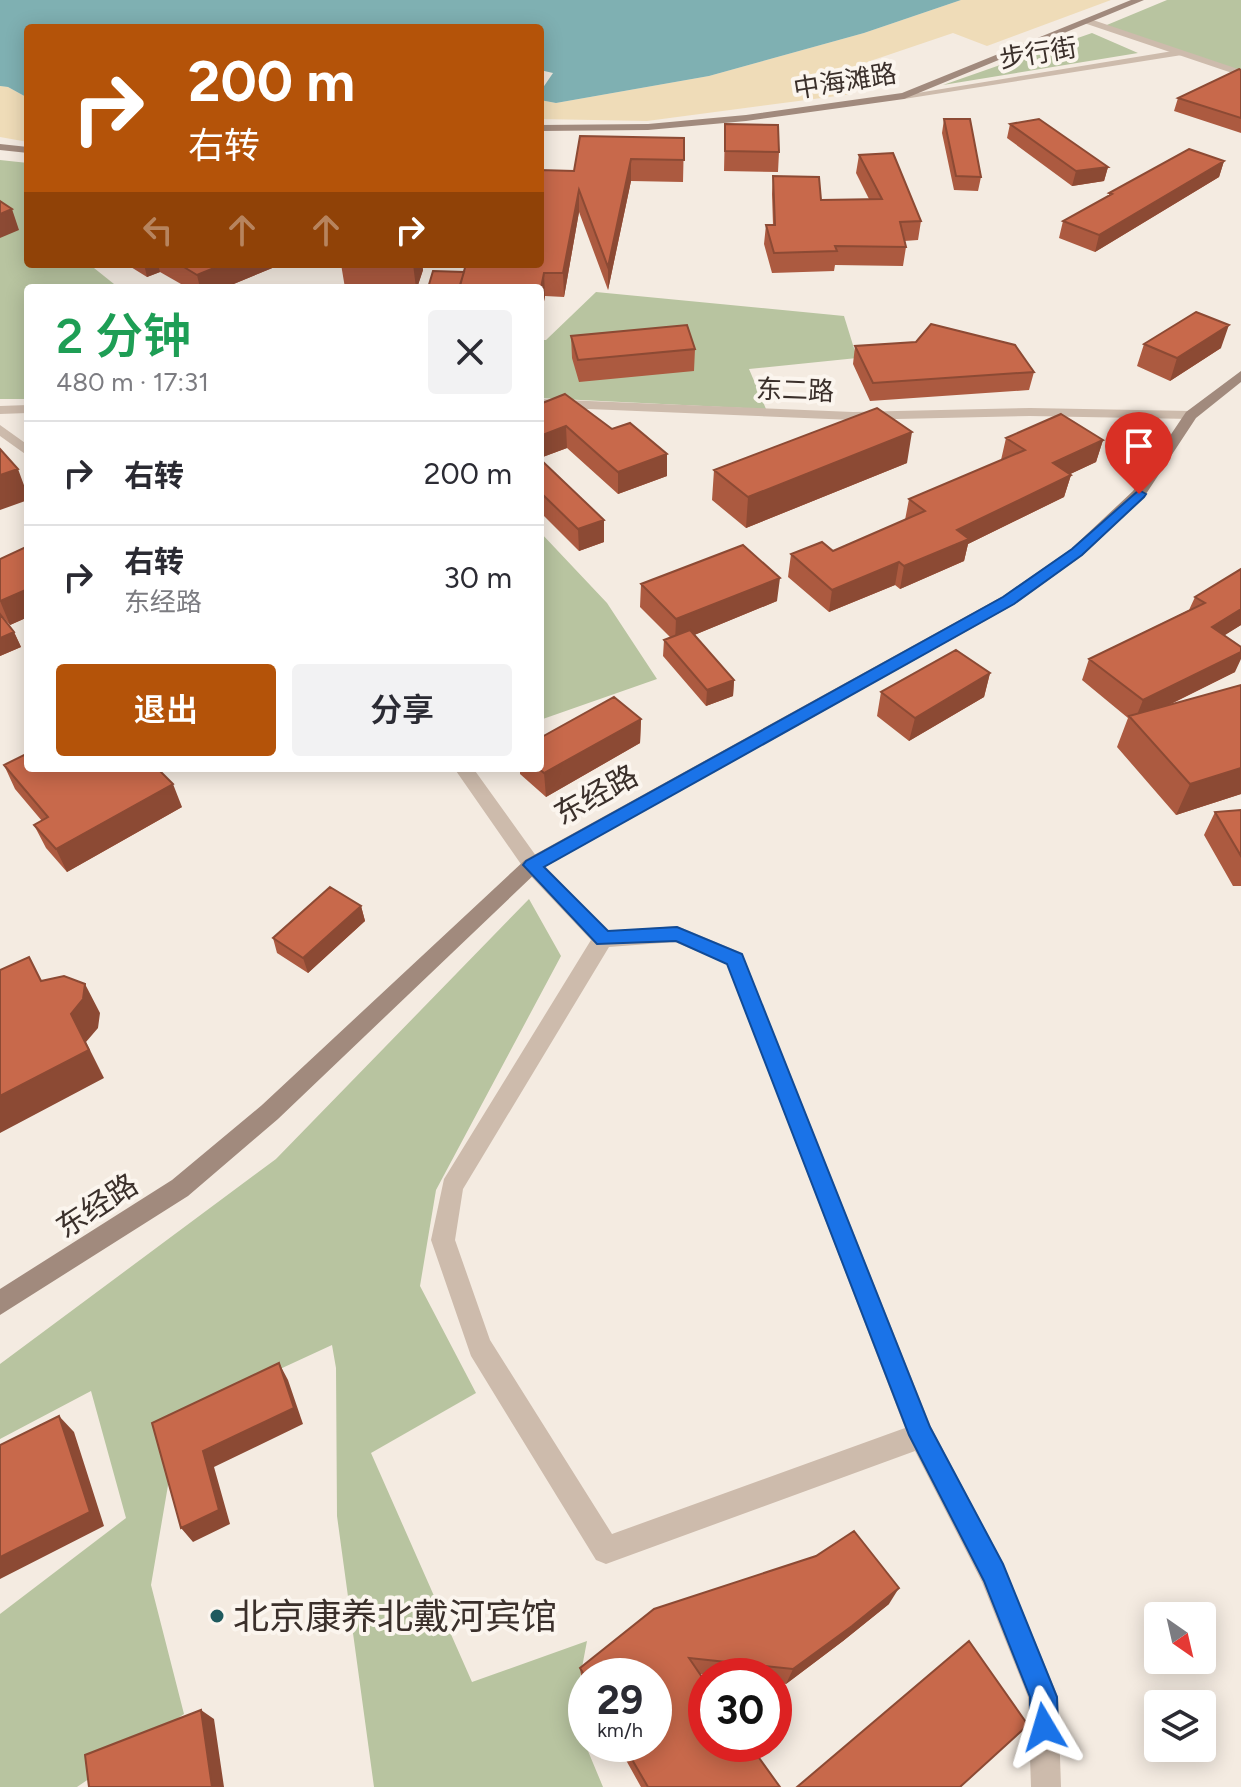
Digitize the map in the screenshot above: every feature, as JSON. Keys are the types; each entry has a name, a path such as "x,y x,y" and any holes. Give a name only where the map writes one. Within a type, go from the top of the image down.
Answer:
{"main road":[{"name":"中海滩路","path":"544,128 662,126 904,96 1139,0"},
{"path":"0,147 24,150"},
{"name":"东经路","path":"0,1303 180,1188 270,1112 532,865 1009,600 1077,552 1139,494 1191,415 1241,375"}],"street":[{"path":"1087,21 1241,73"},
{"name":"步行街","path":"904,96 1179,53"},
{"name":"东二路","path":"544,403 853,416 1030,412 1191,415"},
{"path":"0,410 24,409"},
{"path":"0,429 24,449"},
{"path":"466,772 532,865 603,939"},
{"path":"603,939 677,934 735,959 921,1435 993,1573 1043,1697 1046,1787"},
{"path":"603,939 452,1187 443,1240 480,1347 606,1550 921,1435"}],"green space":[{"path":"1167,0 1241,0 1241,72 1102,27"},
{"path":"1092,33 1138,53 943,85"},
{"path":"0,160 24,163 24,268 94,268 114,284 24,284 24,399 0,399"},
{"path":"596,292 844,316 857,358 749,369 766,409 544,398 546,340"},
{"path":"544,536 607,603 657,679 544,719"},
{"path":"529,899 561,956 436,1190 420,1286 476,1393 371,1453 472,1682 587,1641 584,1658 568,1658 568,1762 593,1762 603,1787 374,1787 337,1516 336,1368 332,1345 180,1415 151,1585 184,1714 77,1787 0,1787 0,1614 126,1518 91,1391 0,1439 0,1364 276,1159"}],"sand":[{"path":"961,0 1111,0 987,46 953,33 826,76 857,90 852,94 647,121 544,119 544,101 556,103 709,76 864,33"},
{"path":"0,86 24,96 24,141 0,137"}],"water":[{"path":"0,0 961,0 864,33 709,76 556,103 544,101 544,86 553,73 544,71 544,24 24,24 24,96 0,86"}],"building":[{"path":"1239,69 1241,118 1178,98"},
{"path":"944,119 970,119 981,177 956,176"},
{"path":"1039,119 1108,167 1076,171 1010,124"},
{"path":"725,124 778,125 779,152 725,151"},
{"path":"580,136 684,138 684,160 631,159 608,267 579,190 563,273 544,273 542,284 461,284 465,268 544,268 544,170 574,171"},
{"path":"1189,149 1224,161 1099,235 1063,221 1112,194 1109,193"},
{"path":"893,153 921,221 900,222 906,247 835,246 837,251 774,253 766,225 775,225 773,176 819,177 821,200 882,199 859,155"},
{"path":"0,201 12,209 0,214"},
{"path":"186,268 214,268 197,275"},
{"path":"433,271 464,272 460,284 429,284"},
{"path":"1196,312 1229,325 1177,358 1144,344"},
{"path":"931,324 1015,345 1034,372 873,383 855,346 916,342"},
{"path":"687,325 695,349 578,360 571,336"},
{"path":"565,394 612,429 630,423 667,454 618,472 566,426 544,434 544,402"},
{"path":"877,408 912,432 748,497 714,470"},
{"path":"1061,414 1103,440 1053,463 1071,475 957,530 969,539 904,566 899,562 832,590 791,554 822,542 833,551 925,511 909,499 1025,450 1006,438"},
{"path":"0,449 18,469 0,475"},
{"path":"544,463 604,520 578,529 544,496"},
{"path":"743,545 780,578 676,619 641,584"},
{"path":"24,548 24,591 0,601 0,559"},
{"path":"1241,569 1241,609 1212,627 1241,647 1241,652 1143,700 1089,659 1205,603 1195,597"},
{"path":"0,614 14,632 0,638"},
{"path":"690,630 734,680 707,690 664,640"},
{"path":"956,650 990,673 915,718 881,692"},
{"path":"1241,685 1241,768 1190,784 1129,716"},
{"path":"614,697 641,719 544,773 544,736"},
{"path":"24,755 24,772 161,772 173,784 56,849 34,825 48,817 4,765"},
{"path":"1241,810 1241,856 1215,812"},
{"path":"330,887 361,906 303,958 273,938"},
{"path":"29,957 41,981 64,976 85,984 83,999 71,1014 89,1050 0,1096 0,970"},
{"path":"279,1363 294,1408 203,1451 219,1510 181,1528 152,1423"},
{"path":"59,1416 90,1512 0,1557 0,1445"},
{"path":"854,1531 899,1588 793,1669 792,1658 688,1658 688,1762 762,1762 780,1787 648,1787 633,1762 672,1762 672,1658 593,1658 654,1609 816,1556"},
{"path":"969,1641 1028,1725 960,1787 797,1787"},
{"path":"201,1710 212,1787 89,1787 85,1755"}],"place":[{"name":"北京康养北戴河宾馆","path":"217,1616"}],"route":[{"path":"1044,1727 1043,1697 993,1573 921,1435 735,959 677,934 603,939 532,865 1009,600 1077,552 1139,494"}]}
